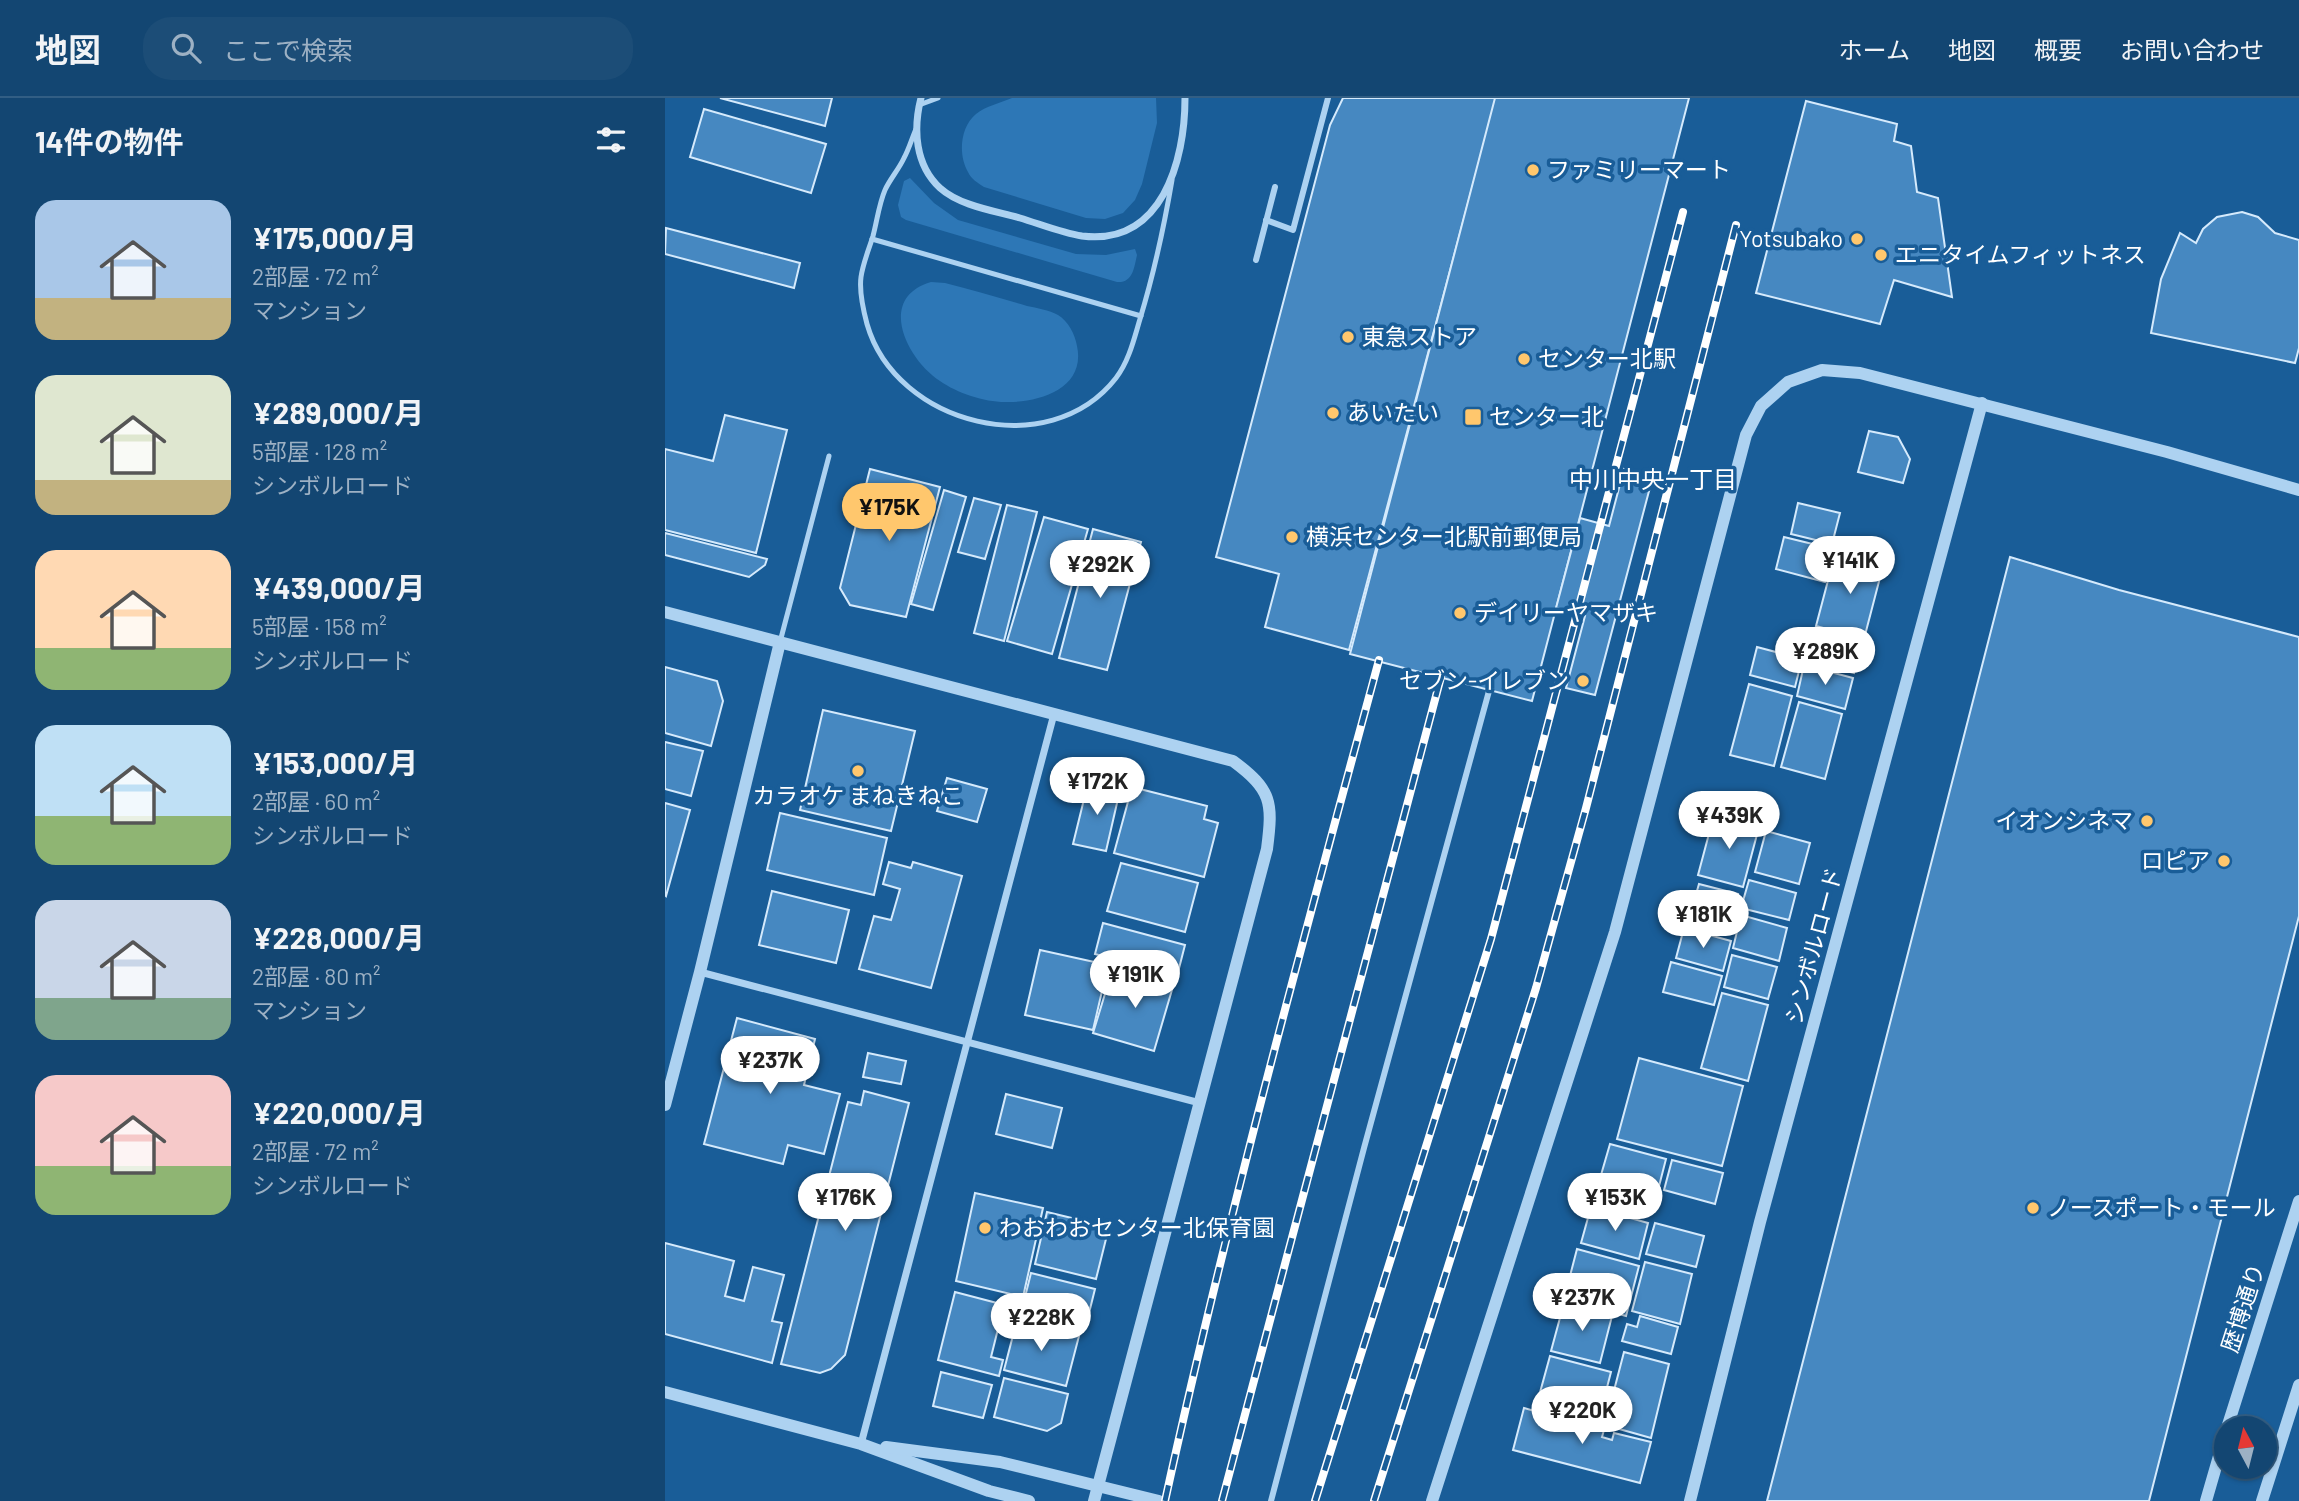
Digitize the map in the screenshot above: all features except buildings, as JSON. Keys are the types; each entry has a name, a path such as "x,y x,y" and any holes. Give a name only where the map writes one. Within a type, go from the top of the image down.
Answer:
{"street":[{"path":"920,101 916,129 918,150 940,188 961,200 1082,236 1116,234 1145,221 1163,198 1174,171 1185,126 1185,98"},
{"path":"1266,220 1293,230 1328,98"},
{"path":"1256,260 1275,187"},
{"path":"1432,1501 1615,932 1742,449 1761,406 1788,382 1822,370 1860,373 1982,403 2299,490"},
{"name":"シンボルロード","path":"1690,1501 1761,1222 1982,403"},
{"path":"665,612 1233,761 1256,778 1268,800 1271,821 1267,849 1094,1501"},
{"path":"665,1105 780,642"},
{"path":"1272,1501 1364,1148 1489,691"},
{"path":"861,1444 1055,713"},
{"path":"700,972 1201,1103"},
{"name":"歴博通り","path":"2231,1416 2299,1201"},
{"path":"2262,1501 2299,1385"},
{"path":"665,1392 861,1444 989,1491 1029,1501"},
{"path":"861,1444 1000,1462 1159,1501"},
{"name":"歴博通り","path":"2206,1501 2214,1474"}],"lane":[{"path":"920,101 938,98"},
{"path":"916,129 906,157 884,191 861,278 862,306 878,351 894,372 925,400 971,421 995,425 1043,422 1066,415 1101,393 1116,377 1128,358 1159,256 1174,171"},
{"path":"872,239 1141,316"},
{"path":"780,642 828,456"}],"shaded area":[{"path":"1012,98 1156,98 1157,123 1142,184 1135,200 1123,213 1105,219 1086,218 984,187 973,179 965,165 962,150 967,126 980,111"},
{"path":"910,178 934,203 958,220 1076,254 1106,255 1135,249 1137,255 1132,274 1126,280 1117,282 906,220 901,217 898,205 904,181"},
{"path":"931,282 945,283 1058,315 1068,324 1076,341 1078,361 1074,373 1067,382 1046,396 1019,402 980,399 940,381 917,359 908,345 901,315 905,301 914,290"}],"railway":[{"path":"1315,1501 1491,939 1683,212"},
{"path":"1374,1501 1536,988 1586,808 1736,225"},
{"path":"1165,1501 1240,1184 1379,660"},
{"path":"1222,1501 1441,677"}],"place":[{"name":"ファミリーマート","path":"1533,170"},
{"name":"Yotsubako","path":"1857,239"},
{"name":"エニタイムフィットネス","path":"1881,255"},
{"name":"東急ストア","path":"1348,337"},
{"name":"センター北駅","path":"1524,359"},
{"name":"あいたい","path":"1333,413"},
{"name":"センター北","path":"1473,417"},
{"name":"横浜センター北駅前郵便局","path":"1292,537"},
{"name":"デイリーヤマザキ","path":"1460,613"},
{"name":"セブン-イレブン","path":"1583,681"},
{"name":"カラオケ まねきねこ","path":"858,771"},
{"name":"イオンシネマ","path":"2147,821"},
{"name":"ロピア","path":"2224,861"},
{"name":"ノースポート・モール","path":"2033,1208"},
{"name":"わおわおセンター北保育園","path":"985,1228"}],"district":[{"name":"中川中央一丁目","path":"1653,480"}]}
